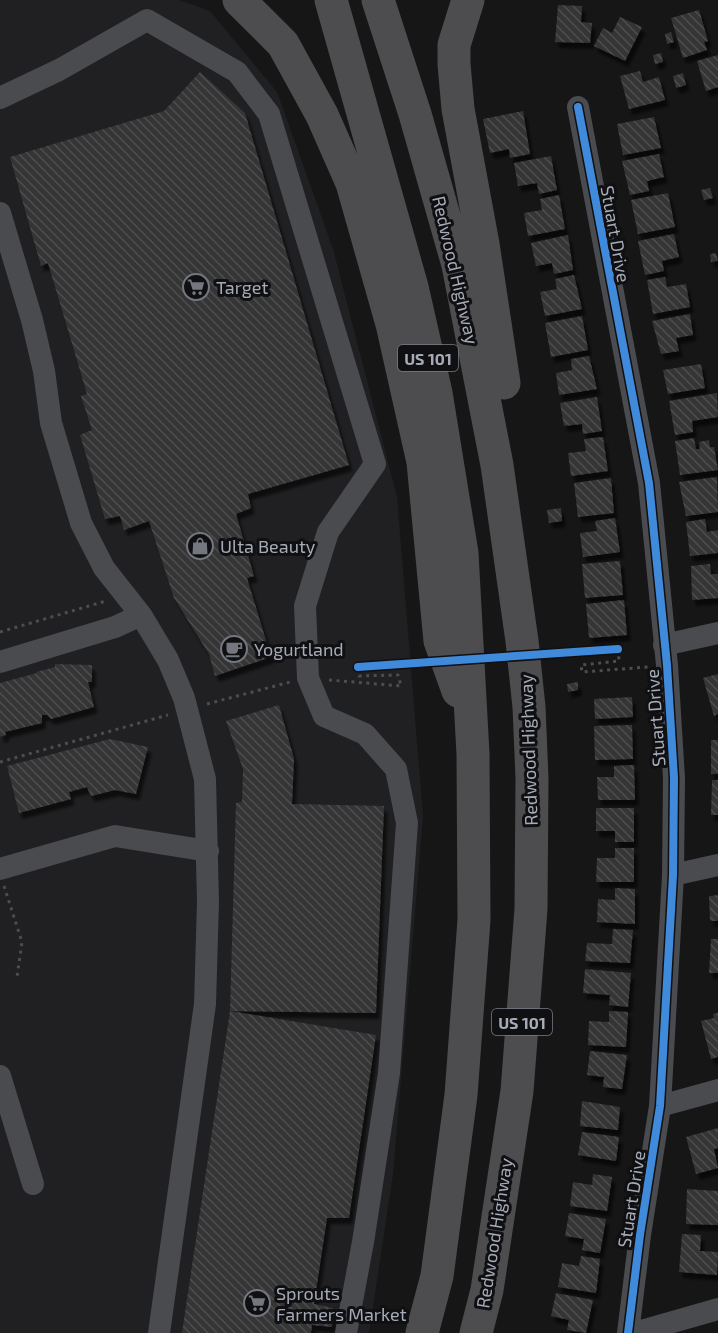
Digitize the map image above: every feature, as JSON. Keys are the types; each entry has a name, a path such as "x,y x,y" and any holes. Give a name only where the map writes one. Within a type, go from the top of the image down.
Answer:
{"highway":[{"path":"239,0 276,37 288,53 322,115 352,183 392,324 423,462 440,641 471,727"},
{"name":"US 101","path":"331,0 412,287 436,393 462,553 473,764 474,920 461,1095 437,1276 422,1333"},
{"name":"Redwood Highway","path":"378,0 415,114 458,266 497,465 529,707 532,778 531,909 517,1091 487,1290 477,1333"},
{"path":"468,0 454,45 454,64 458,110 483,244 498,356 523,494 535,613 522,641"}],"street":[{"path":"0,98 59,70 147,20 237,72 269,114 375,464 328,532 305,606 308,678 324,716 364,734 396,769 407,823 389,1073 363,1242 346,1333"},
{"name":"Stuart Drive","path":"578,107 649,483 674,778 673,875 660,1106 628,1333"},
{"path":"0,213 8,273 32,320 44,371 51,423 78,515 104,568 141,615 168,660 187,710 206,779 208,851 205,1004 159,1333"},
{"path":"0,662 115,627 141,615"},
{"path":"664,645 718,633"},
{"path":"2,877 115,836 208,851"},
{"path":"673,875 718,865"},
{"path":"0,1076 33,1184"},
{"path":"660,1106 718,1090"},
{"path":"634,1333 718,1309"}],"path":[{"path":"0,632 126,595"},
{"path":"606,650 618,649 619,661 581,664 582,672 650,667"},
{"path":"0,762 308,678 401,686 398,675 359,676 358,667 370,666"},
{"path":"2,877 22,942 17,978"}],"shaded area":[{"path":"0,0 179,0 210,11 277,92 333,249 397,497 423,816 393,1174 369,1333 0,1333"}],"building":[{"path":"558,5 582,6 581,22 592,23 590,43 555,42"},
{"path":"699,10 708,41 704,42 707,50 683,58 671,18"},
{"path":"620,17 642,27 625,61 594,46 603,28 612,33"},
{"path":"671,32 674,42 667,44 665,34"},
{"path":"661,53 663,62 655,64 653,55"},
{"path":"718,55 718,87 706,91 697,61"},
{"path":"640,71 643,82 659,77 665,100 629,109 620,76"},
{"path":"200,72 245,113 349,465 248,494 251,508 236,514 254,576 247,578 271,657 215,676 209,654 174,598 149,521 124,530 120,516 105,519 80,435 92,430 81,396 87,394 48,263 41,266 10,157 164,111"},
{"path":"683,73 686,85 676,88 673,76"},
{"path":"523,111 530,154 510,158 509,149 490,153 483,119"},
{"path":"654,117 661,148 623,155 617,124"},
{"path":"659,154 664,177 647,181 649,191 630,195 622,161"},
{"path":"551,156 557,190 539,194 537,183 518,186 514,163"},
{"path":"710,188 713,198 704,200 701,190"},
{"path":"668,193 675,227 638,234 631,200"},
{"path":"559,195 565,229 528,236 524,213 542,210 540,199"},
{"path":"674,234 679,257 662,261 664,271 645,275 638,241"},
{"path":"568,235 573,270 554,274 552,263 536,266 531,243"},
{"path":"716,253 718,261 711,262 710,254"},
{"path":"574,275 582,309 545,316 540,292 557,289 555,279"},
{"path":"665,277 667,287 686,284 690,307 653,314 647,280"},
{"path":"690,314 693,335 676,338 679,351 661,354 652,321"},
{"path":"582,316 588,350 551,357 545,323"},
{"path":"589,356 597,389 559,395 556,373 572,370 571,359"},
{"path":"701,364 705,388 668,394 663,370"},
{"path":"717,393 718,417 692,421 693,432 675,435 669,401"},
{"path":"597,397 602,431 583,434 582,424 564,426 560,403"},
{"path":"603,437 608,471 571,476 568,453 586,451 584,439"},
{"path":"694,438 696,449 700,449 699,442 709,440 710,447 714,447 718,470 680,475 675,441"},
{"path":"717,477 718,512 686,516 679,482"},
{"path":"611,478 614,513 578,517 574,483"},
{"path":"561,508 562,521 549,523 547,510"},
{"path":"615,518 620,552 583,557 580,533 597,531 595,521"},
{"path":"705,519 707,532 718,530 718,553 690,556 686,522"},
{"path":"620,561 623,595 585,598 582,564"},
{"path":"710,564 711,574 718,574 718,598 692,600 691,566"},
{"path":"624,600 627,635 589,638 586,604"},
{"path":"55,664 92,665 92,682 88,682 94,707 51,719 47,715 42,715 42,723 5,732 6,735 0,737 0,683 55,667"},
{"path":"718,674 718,714 714,716 703,678"},
{"path":"578,682 578,690 568,692 567,684"},
{"path":"632,697 633,717 595,719 594,699"},
{"path":"279,705 294,759 292,804 384,806 376,1013 230,1011 236,803 242,802 243,769 226,721"},
{"path":"632,725 633,759 595,760 594,726"},
{"path":"110,739 148,747 136,794 115,790 91,796 87,787 69,792 71,799 19,813 7,766"},
{"path":"711,740 718,740 718,774 711,774"},
{"path":"634,765 635,800 598,800 597,777 614,777 614,766"},
{"path":"712,780 718,780 718,815 711,815"},
{"path":"596,808 634,808 634,842 615,842 615,831 596,831"},
{"path":"615,848 634,848 634,882 596,882 597,858 615,858"},
{"path":"615,888 635,889 635,924 597,922 598,899 615,900"},
{"path":"718,895 718,921 712,921 710,920 709,896"},
{"path":"613,929 633,930 630,963 585,961 587,943 612,944"},
{"path":"711,939 718,939 718,973 709,973"},
{"path":"585,969 631,973 628,1007 609,1005 610,995 583,993"},
{"path":"230,1011 376,1035 349,1218 327,1218 314,1304 333,1308 332,1327 312,1325 311,1333 182,1333"},
{"path":"609,1011 628,1012 626,1047 588,1045 589,1021 609,1022"},
{"path":"718,1013 718,1057 711,1059 701,1021 714,1018 713,1014"},
{"path":"590,1051 627,1055 622,1089 603,1087 604,1077 587,1075"},
{"path":"582,1101 620,1107 618,1130 580,1126"},
{"path":"718,1128 718,1148 714,1149 718,1168 696,1174 686,1137"},
{"path":"582,1132 619,1137 616,1161 578,1155"},
{"path":"593,1174 612,1177 607,1211 570,1206 573,1182 592,1185"},
{"path":"687,1189 718,1191 718,1225 686,1224"},
{"path":"569,1213 606,1219 600,1253 582,1250 584,1239 565,1236"},
{"path":"682,1234 701,1235 700,1251 718,1252 717,1275 679,1272"},
{"path":"581,1256 600,1259 596,1293 558,1287 562,1263 579,1266"},
{"path":"556,1293 593,1300 586,1333 567,1330 569,1320 551,1316"}],"cycle path":[{"path":"578,107 649,483 667,665 674,778 673,875 660,1106 628,1333"},
{"path":"358,667 618,649"}],"place":[{"name":"Target","path":"196,287"},
{"name":"Ulta Beauty","path":"200,546"},
{"name":"Yogurtland","path":"234,649"},
{"name":"Sprouts Farmers Market","path":"257,1303"}]}
